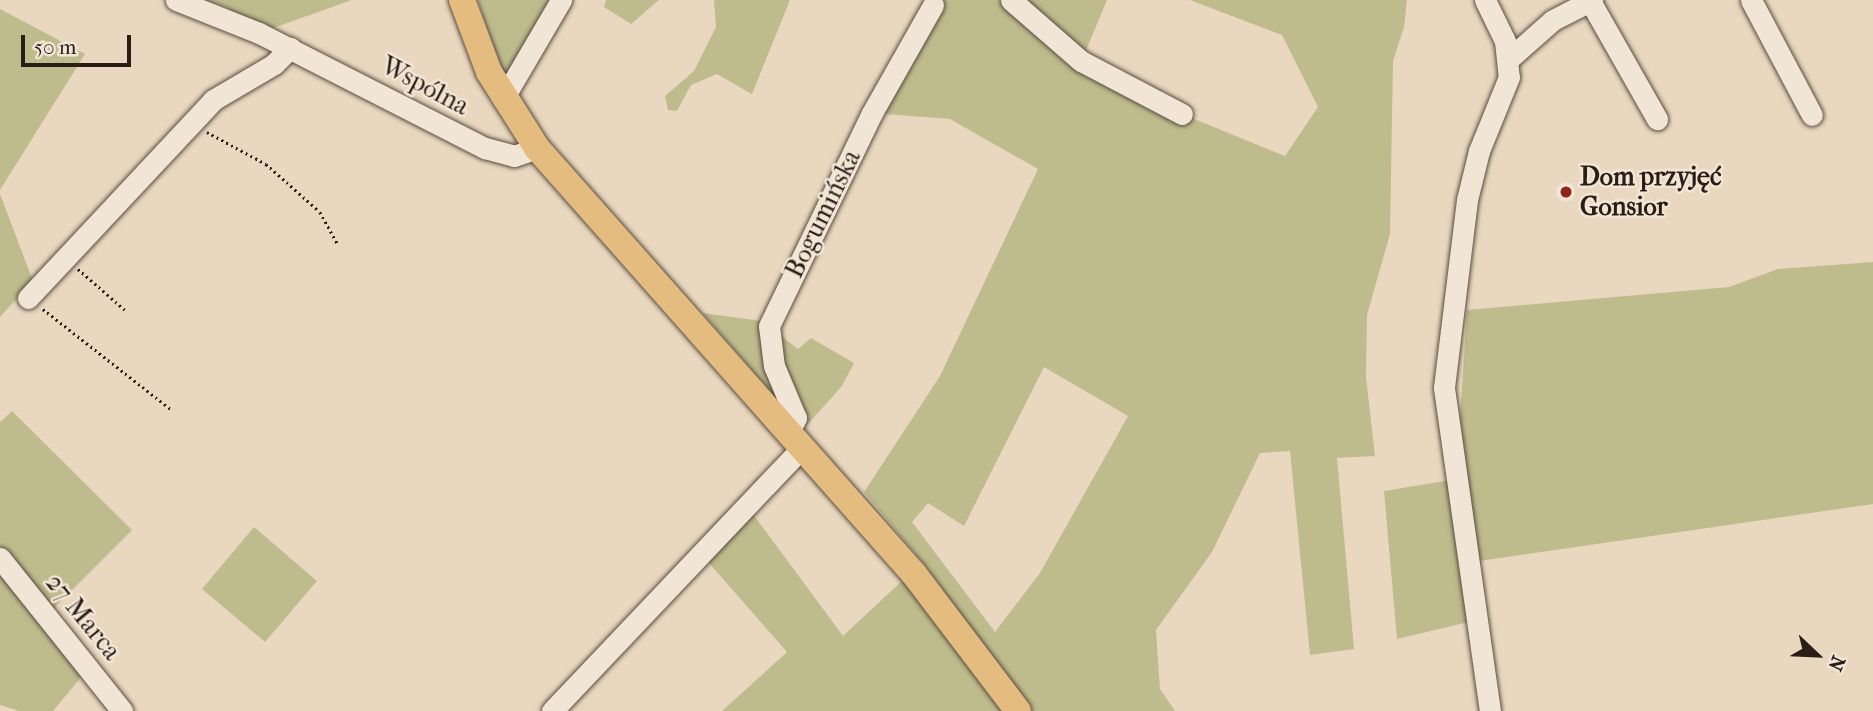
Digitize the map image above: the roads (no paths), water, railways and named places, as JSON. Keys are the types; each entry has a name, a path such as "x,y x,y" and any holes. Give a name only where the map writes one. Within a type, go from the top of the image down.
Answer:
{"main road":[{"path":"462,0 503,99 537,148 963,633 1018,711"}],"street":[{"name":"Wspólna","path":"176,0 290,48 485,148 514,156 537,148"},
{"path":"503,99 561,0"},
{"path":"1011,0 1081,61 1182,114"},
{"path":"1485,0 1510,58 1510,77 1479,151 1467,200 1444,388 1490,711"},
{"path":"1752,0 1812,115"},
{"path":"1510,58 1553,20 1591,1 1657,119"},
{"name":"Bogumińska","path":"795,440 796,418 774,366 769,326 872,113 933,5"},
{"path":"27,298 213,100 274,64 290,48"},
{"path":"552,711 795,440"},
{"name":"27 Marca","path":"0,558 122,711"}],"place":[{"name":"Dom przyjęć Gonsior","path":"1566,192"}]}
